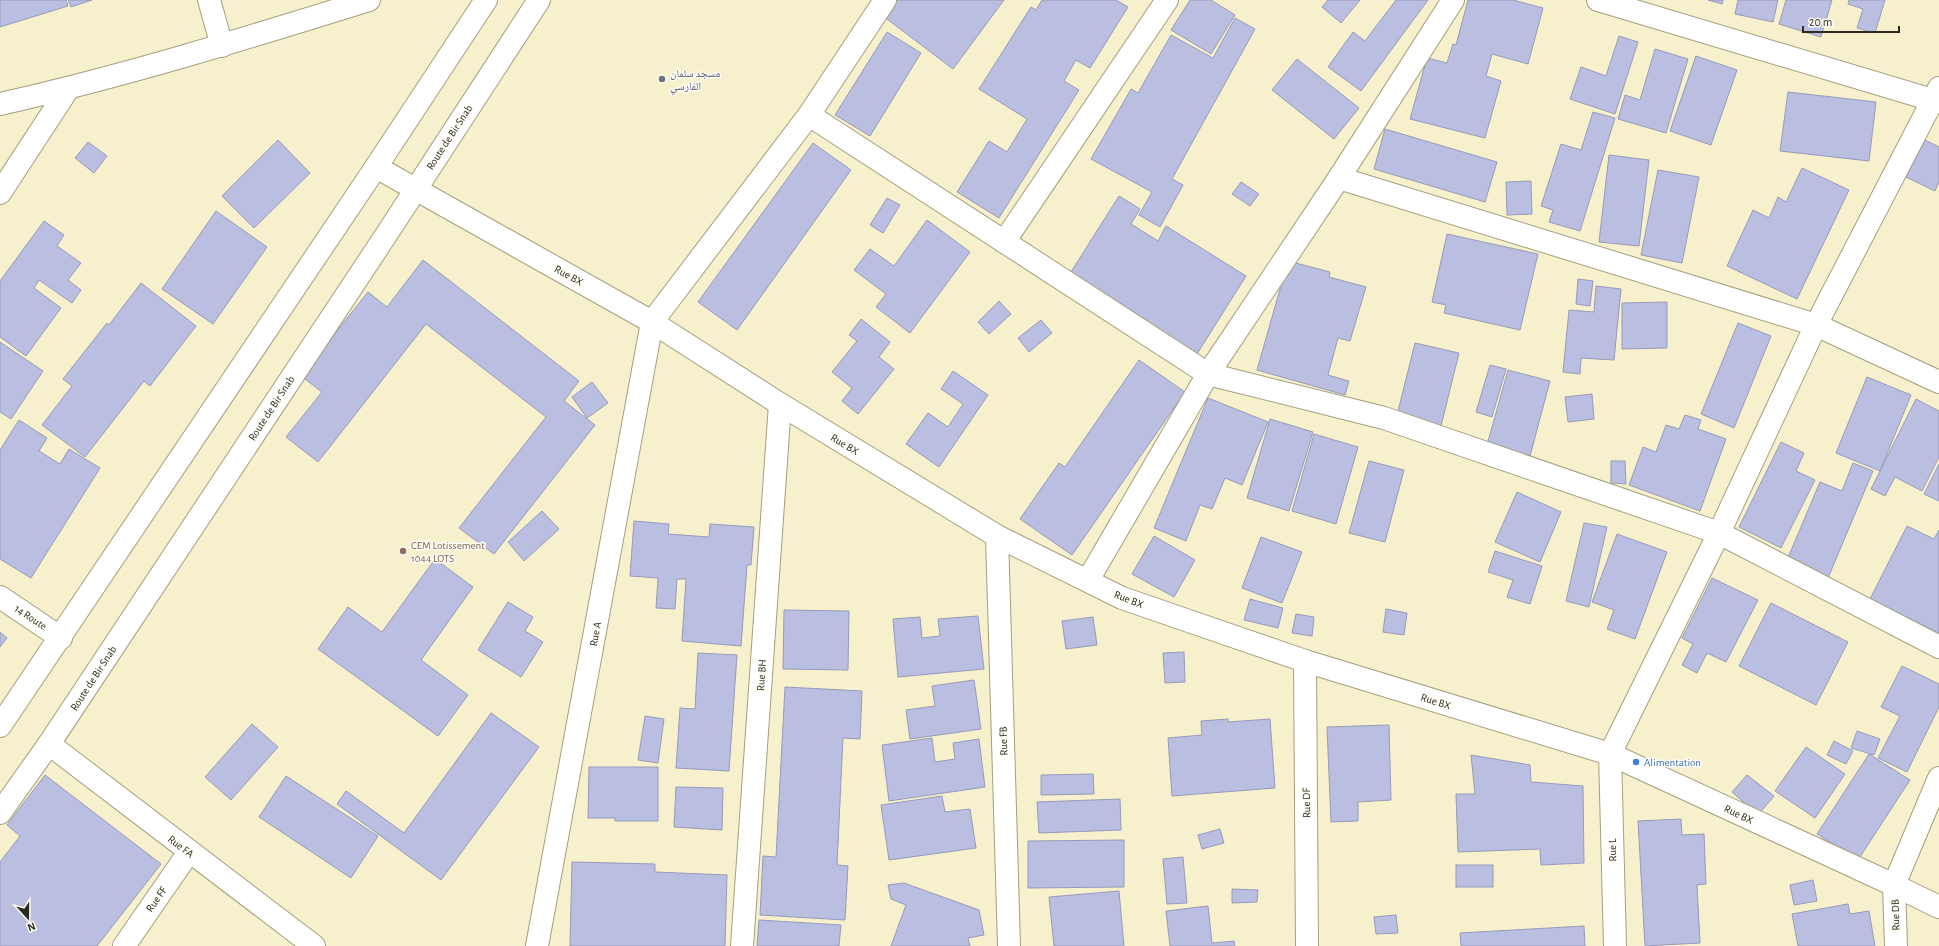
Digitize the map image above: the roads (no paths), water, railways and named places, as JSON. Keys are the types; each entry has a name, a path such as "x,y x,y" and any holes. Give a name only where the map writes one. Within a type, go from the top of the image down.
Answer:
{"street":[{"path":"208,0 222,46"},
{"path":"0,104 68,89 222,46 369,0"},
{"path":"0,726 61,638 486,0"},
{"name":"Route de Bir Snab","path":"0,813 49,744 539,0"},
{"path":"652,322 810,115 885,0"},
{"path":"1004,242 1167,0"},
{"path":"1088,580 1208,374 1338,178 1453,0"},
{"path":"1598,0 1937,96 1816,325 1719,533 1610,754"},
{"path":"0,193 68,89"},
{"path":"810,115 1208,374 1384,418 1719,533 1939,647"},
{"name":"Rue BX","path":"376,166 652,322 780,404 997,536 1122,598 1305,661 1610,754 1939,907"},
{"path":"1338,178 1816,325 1939,382"},
{"name":"Rue A","path":"537,946 652,322"},
{"name":"Rue BH","path":"742,946 780,404"},
{"name":"Rue FB","path":"997,536 1009,946"},
{"name":"14 Route","path":"0,596 61,638"},
{"name":"Rue DF","path":"1305,661 1308,946"},
{"name":"Rue FA","path":"49,744 314,946"},
{"name":"Rue L","path":"1610,754 1615,946"},
{"path":"1894,885 1939,778"},
{"name":"Rue FF","path":"124,946 189,852"},
{"name":"Rue DB","path":"1894,885 1896,946"}],"place":[{"name":"مسجد سلمان الفارسي","path":"662,79"},
{"name":"CEM Lotissement 1044 LOTS","path":"403,551"},
{"name":"Alimentation","path":"1636,762"}]}
